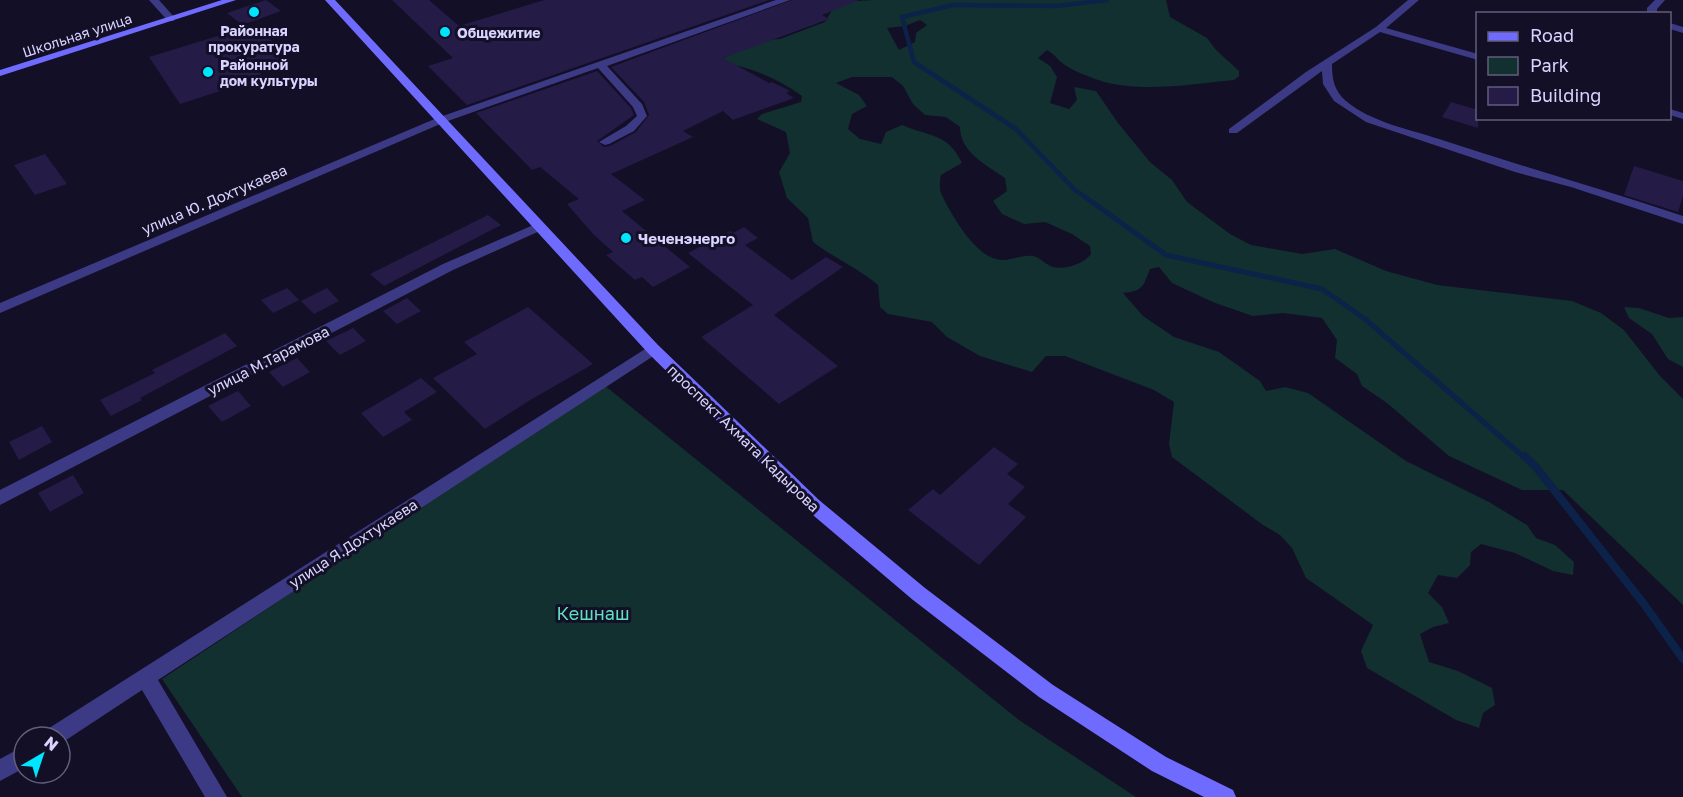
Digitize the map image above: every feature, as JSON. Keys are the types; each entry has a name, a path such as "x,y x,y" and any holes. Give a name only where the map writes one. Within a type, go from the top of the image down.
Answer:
{"main road":[{"name":"Школьная улица","path":"0,73 231,0"},
{"name":"проспект Ахмата Кадырова","path":"330,0 653,349 813,505 919,594 1056,697 1159,764 1226,797"}],"street":[{"path":"154,0 171,19"},
{"name":"улица Ю. Дохтукаева","path":"0,308 441,120 785,0"},
{"path":"1233,131 1327,63 1379,29 1414,0"},
{"path":"1652,12 1652,8 1660,0"},
{"path":"1379,29 1476,56"},
{"path":"1327,63 1325,77 1332,93 1347,108 1370,120 1683,220"},
{"path":"600,64 638,106 642,116 629,129 605,142"},
{"name":"улица М.Тарамова","path":"0,498 448,267 538,227"},
{"name":"улица Я.Дохтукаева","path":"71,725 653,349"},
{"path":"145,677 217,797"}],"green space":[{"path":"874,0 1166,0 1170,17 1207,38 1216,50 1239,71 1239,76 1234,80 1181,86 1124,86 1077,72 1047,50 1038,58 1050,66 1057,77 1050,103 1069,109 1077,100 1074,87 1096,91 1118,123 1150,162 1172,180 1187,202 1230,234 1251,245 1302,254 1335,249 1386,271 1437,285 1572,301 1601,313 1624,330 1660,376 1683,399 1683,605 1563,490 1522,490 1449,456 1387,403 1362,386 1357,374 1335,358 1337,340 1322,318 1283,313 1253,316 1215,303 1172,283 1159,267 1150,269 1141,287 1135,291 1123,293 1143,316 1174,337 1219,352 1260,381 1266,391 1285,387 1308,393 1406,461 1489,502 1527,525 1536,538 1555,545 1574,562 1573,575 1553,571 1515,553 1481,544 1471,552 1470,565 1457,578 1438,575 1428,593 1442,607 1449,623 1433,627 1420,634 1429,662 1458,671 1492,688 1495,705 1483,713 1479,728 1456,720 1367,668 1361,651 1373,625 1306,578 1292,548 1280,535 1263,525 1172,457 1169,444 1174,402 1154,390 1065,356 1046,356 1032,372 980,356 947,337 932,322 888,314 880,307 878,285 813,242 808,218 787,198 779,172 790,153 786,132 757,119 762,114 801,102 802,96 766,75 726,63 723,58 765,40 780,39 825,22 835,5 842,2","holes":["920,20 927,25 916,33 915,42 899,50 887,28 905,26","852,77 892,77 903,86 913,104 925,115 946,117 960,127 961,136 969,151 982,163 1005,178 1007,191 993,201 1002,214 1024,224 1045,222 1072,234 1090,246 1091,254 1088,258 1063,268 1053,267 1033,256 1001,260 988,256 964,232 940,191 941,175 962,163 957,153 937,137 902,125 886,132 881,144 860,139 848,129 852,114 867,106 859,95 836,83"]},
{"path":"1624,307 1639,308 1669,318 1683,317 1683,367 1668,359 1652,334 1629,318"},
{"name":"Кешнаш","path":"604,385 1019,720 1136,797 242,797 162,679"}],"building":[{"name":"Районная прокуратура","path":"266,0 281,11 242,25 227,13"},
{"path":"392,0 429,0 459,26 544,0 769,0 467,105 428,66 453,58"},
{"path":"792,0 859,0 822,15 829,19 723,58 769,83 772,82 790,91 786,93 794,98 733,120 723,111 683,131 693,137 611,174 645,200 622,211 690,267 653,287 642,277 635,280 606,255 613,252 593,234 567,204 579,199 540,167 532,170 476,113 597,71 631,108 634,115 597,141 604,147 610,146 636,132 649,115 644,102 611,67"},
{"name":"Районной дом культуры","path":"247,27 276,43 281,51 278,60 251,81 180,104 149,57"},
{"path":"1451,102 1476,109 1478,128 1442,117"},
{"path":"45,154 67,184 35,195 14,165"},
{"path":"1634,166 1683,181 1683,196 1678,212 1624,195"},
{"path":"488,215 501,225 384,286 370,274"},
{"path":"744,227 758,238 745,245 792,280 826,257 843,267 774,315 838,366 779,404 701,337 753,305 688,253 730,231 733,233"},
{"path":"287,288 299,300 273,313 261,300"},
{"path":"327,288 339,301 314,314 301,301"},
{"path":"407,298 421,311 397,324 383,311"},
{"path":"528,307 593,364 485,429 433,378 477,354 464,342"},
{"path":"353,328 366,341 340,355 326,341"},
{"path":"225,333 237,346 140,398 142,400 111,416 100,400 155,373 152,370"},
{"path":"297,358 310,372 283,387 269,372"},
{"path":"421,378 437,392 404,412 412,420 383,437 361,413"},
{"path":"238,391 251,406 222,422 208,406"},
{"path":"42,426 52,442 19,460 9,442"},
{"path":"994,447 1018,464 1007,474 1025,487 1008,504 1026,517 979,565 908,510 933,489 940,495"},
{"path":"73,475 84,493 50,512 38,493"}],"waterway":[{"path":"1087,198 1075,190 1016,129 914,62 902,17 953,5 1057,6 1107,0"},
{"path":"1085,197 1166,255 1322,289 1365,319 1525,458"},
{"path":"1524,456 1535,466 1644,604 1683,659"}],"place":[{"name":"Районная прокуратура","path":"254,12"},
{"name":"Общежитие","path":"445,32"},
{"name":"Районной дом культуры","path":"208,72"},
{"name":"Чеченэнерго","path":"626,238"}]}
